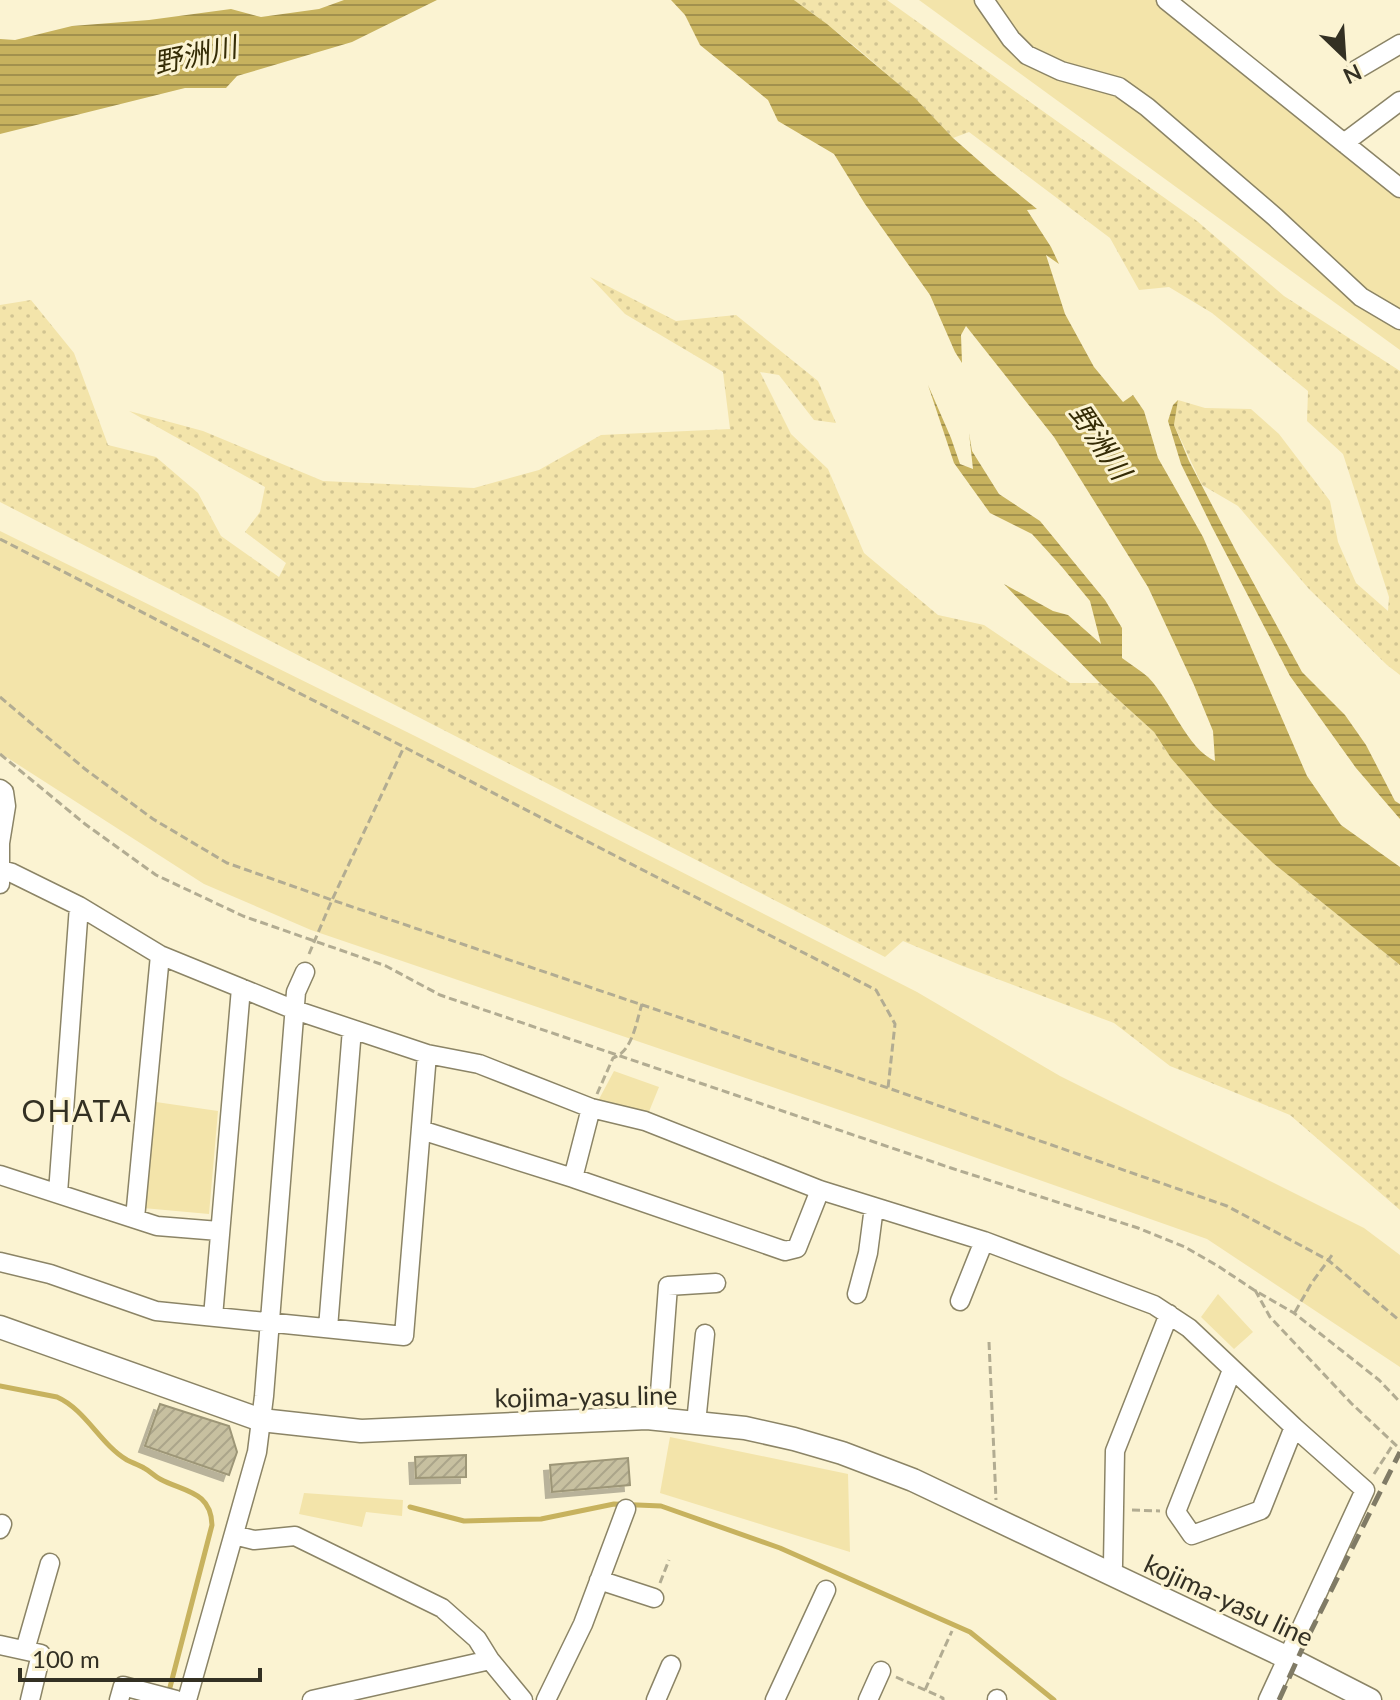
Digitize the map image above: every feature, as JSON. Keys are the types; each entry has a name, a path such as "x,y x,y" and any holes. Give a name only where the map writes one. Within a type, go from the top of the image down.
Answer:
{"main road":[{"name":"kojima-yasu line","path":"0,1327 261,1420 361,1431 647,1418 745,1428 794,1439 913,1480 1370,1700"}],"street":[{"path":"984,0 1011,39 1027,55 1061,71 1119,87 1147,107 1275,217 1361,297 1400,320"},
{"path":"1166,0 1400,188"},
{"path":"1356,70 1400,44"},
{"path":"1344,143 1400,101"},
{"path":"0,789 4,792 6,806 0,844 1,877 12,873 79,906 160,955 295,1010 427,1054 479,1064 591,1108 645,1121 820,1190 984,1241 1154,1305 1189,1328 1365,1490 1268,1700"},
{"path":"58,1193 79,906"},
{"path":"135,1218 160,955"},
{"path":"187,1700 257,1452 296,992 306,965"},
{"path":"213,1317 241,988"},
{"path":"328,1328 352,1029"},
{"path":"0,1262 50,1274 156,1311 404,1336 427,1054"},
{"path":"573,1178 591,1108"},
{"path":"421,1130 785,1251 797,1248 820,1190"},
{"path":"0,1175 157,1226 219,1231"},
{"path":"857,1294 868,1253 874,1207"},
{"path":"960,1301 984,1241"},
{"path":"658,1419 668,1286 716,1283"},
{"path":"1109,1574 1113,1565 1115,1451 1169,1314"},
{"path":"696,1423 705,1334"},
{"path":"1232,1370 1176,1512 1192,1535 1261,1510 1294,1427"},
{"path":"546,1700 583,1624 626,1509"},
{"path":"234,1535 254,1540 295,1536 442,1608 477,1639 523,1700"},
{"path":"25,1650 50,1563"},
{"path":"599,1580 654,1598"},
{"path":"775,1700 826,1590"},
{"path":"0,1645 41,1654 30,1700"},
{"path":"312,1700 490,1660"},
{"path":"656,1700 671,1665"},
{"path":"868,1700 881,1671"},
{"path":"119,1700 123,1686 169,1698"}],"path":[{"path":"0,539 876,990 895,1024 888,1088"},
{"path":"0,697 85,769 153,819 227,863 1227,1206 1328,1260 1400,1321"},
{"path":"306,965 332,900 404,747"},
{"path":"0,754 85,824 156,875 243,916 386,966 440,995 1138,1228 1185,1247 1294,1313 1379,1380 1400,1402"},
{"path":"591,1108 613,1058 622,1055 629,1044 642,1004"},
{"path":"1294,1313 1332,1255"},
{"path":"1254,1290 1270,1317 1351,1403 1400,1449"},
{"path":"989,1342 996,1508"},
{"path":"1365,1490 1394,1443"},
{"path":"1114,1509 1176,1512"},
{"path":"925,1690 952,1631"},
{"path":"881,1671 943,1700"}],"shaded area":[{"path":"794,0 887,0 1197,221 1284,296 1400,371 1400,675 1309,589 1238,506 1202,485 1174,425 1178,400 1205,408 1251,409 1279,434 1330,501 1338,542 1356,583 1388,611 1389,597 1343,454 1307,421 1308,391 1212,313 1169,287 1139,290 1110,238 969,132 953,138 876,65"},
{"path":"919,0 1159,0 1400,190 1400,350"},
{"path":"590,277 676,321 736,315 818,381 836,423 814,420 779,375 760,372 791,434 828,469 864,553 938,615 984,625 1070,683 1100,683 1154,732 1171,758 1214,807 1273,863 1400,965 1400,1210 1290,1115 1170,1066 1114,1023 903,941 885,957 0,502 0,305 31,300 74,353 108,445 156,457 198,493 221,536 279,577 286,563 245,532 260,512 265,487 129,411 203,431 323,481 474,488 539,470 601,435 730,429 723,372 625,314"},
{"path":"0,531 417,737 917,992 1060,1076 1364,1228 1400,1255 1400,1367 1207,1239 311,930 204,884 0,753"},
{"path":"614,1071 659,1087 646,1119 598,1101"},
{"path":"156,1102 218,1111 209,1214 143,1208"},
{"path":"1218,1294 1253,1332 1234,1349 1201,1317"},
{"path":"670,1437 848,1474 850,1552 660,1493"},
{"path":"304,1493 403,1500 402,1516 366,1512 362,1527 299,1514"}],"water":[{"name":"野洲川","path":"344,0 437,0 352,42 237,76 226,88 185,88 0,134 0,39 15,40 72,26 231,9 261,17 319,9"},
{"name":"野洲川","path":"671,0 794,0 915,98 953,138 1037,209 1027,210 1059,264 1046,255 1065,314 1094,367 1123,402 1133,395 1144,411 1158,458 1203,537 1307,776 1341,825 1400,867 1400,965 1273,863 1214,807 1171,758 1154,732 1100,683 1004,584 1053,611 1068,615 1101,644 1090,601 1032,534 990,513 954,463 928,385 960,464 973,469 969,433 972,451 999,494 1040,521 1105,600 1122,628 1122,658 1148,677 1187,735 1205,755 1215,761 1213,731 1148,587 1054,437 966,326 961,335 962,363 930,295 865,204 834,154 778,121 768,100 700,45 685,15"},
{"path":"1178,400 1174,425 1189,461 1236,551 1302,672 1345,715 1366,745 1395,801 1400,804 1400,819 1356,768 1290,676 1181,464 1168,421"}],"building":[{"path":"160,1404 229,1426 237,1452 229,1475 145,1446"},
{"path":"466,1455 466,1477 416,1478 415,1457"},
{"path":"628,1458 630,1485 552,1492 550,1465"}],"waterway":[{"path":"0,1386 57,1397 85,1418 117,1453 160,1479 195,1494 207,1505 212,1525 168,1695"},
{"path":"410,1507 464,1521 541,1519 614,1504 661,1506 780,1548 970,1632 1054,1700"}],"railway":[{"path":"1279,1700 1400,1452"}],"district":[{"name":"OHATA","path":"77,1110"}]}
